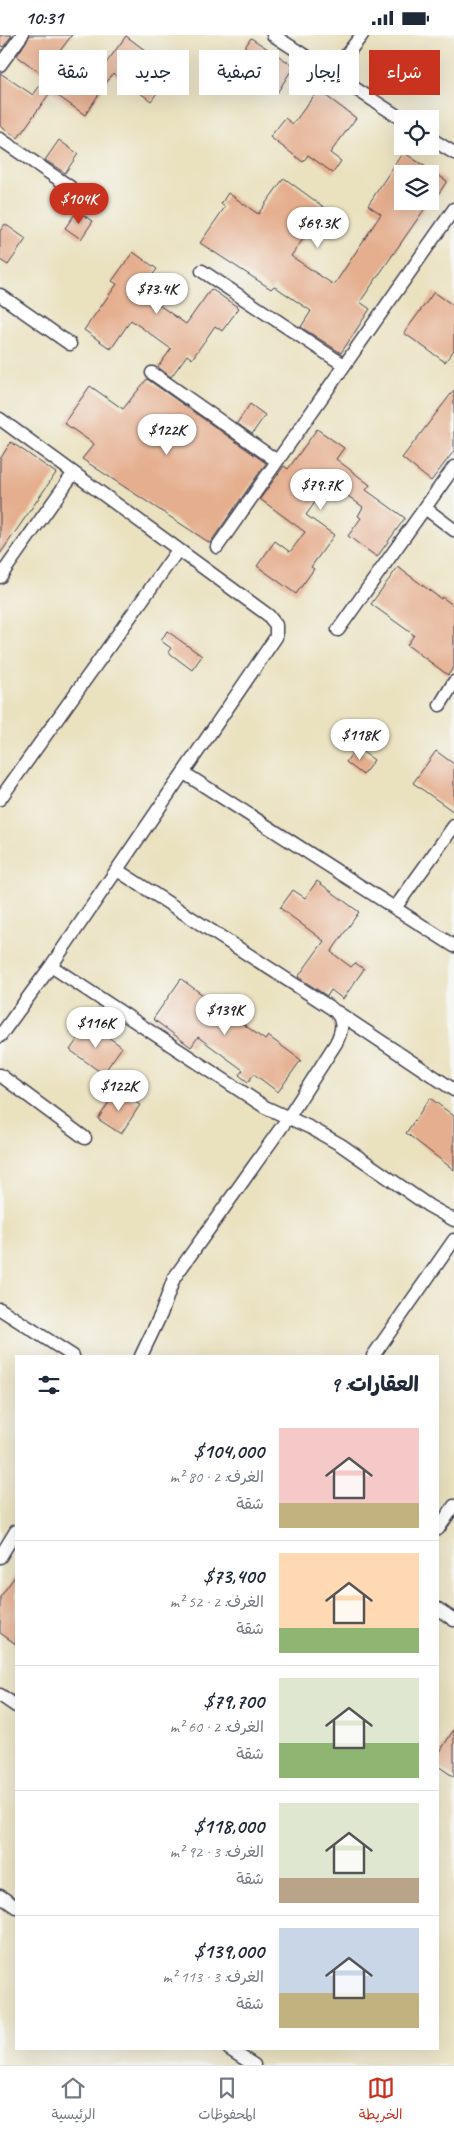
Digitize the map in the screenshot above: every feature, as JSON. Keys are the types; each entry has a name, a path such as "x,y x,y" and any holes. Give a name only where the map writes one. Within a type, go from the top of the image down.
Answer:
{"street":[{"path":"0,65 22,35"},
{"path":"273,35 296,50"},
{"path":"350,50 362,35"},
{"path":"359,91 394,114"},
{"path":"0,139 70,187"},
{"path":"439,143 454,153"},
{"path":"217,547 454,209"},
{"path":"202,271 344,365"},
{"path":"0,295 70,344"},
{"path":"152,373 276,461"},
{"path":"0,419 268,615 276,625 276,637 51,966 0,1036"},
{"path":"338,631 454,467"},
{"path":"0,577 73,474"},
{"path":"425,508 454,530"},
{"path":"0,799 178,550"},
{"path":"440,705 454,683"},
{"path":"184,773 454,946"},
{"path":"395,908 454,826"},
{"path":"117,870 454,1090"},
{"path":"51,966 265,1107 311,1128 341,1145 429,1206 454,1220"},
{"path":"141,1355 161,1314 174,1278 288,1118 341,1031 342,1022 337,1013"},
{"path":"0,1075 85,1138"},
{"path":"374,1355 454,1240"},
{"path":"0,1309 72,1355"},
{"path":"439,1528 454,1506"},
{"path":"0,1557 15,1533"},
{"path":"439,1610 454,1619"},
{"path":"0,1695 15,1705"},
{"path":"0,1896 15,1906"},
{"path":"231,2050 254,2065"}],"building":[{"path":"0,35 12,35 3,47 0,45"},
{"path":"30,35 72,35 61,50 39,50 39,72 17,56"},
{"path":"126,36 145,50 117,50 117,76 113,73 107,82 107,62"},
{"path":"251,38 269,50 243,50"},
{"path":"279,56 289,63 289,74 279,90"},
{"path":"0,73 33,95 39,87 39,95 48,95 18,138 0,126"},
{"path":"57,95 98,95 85,115"},
{"path":"143,95 155,95 151,101"},
{"path":"314,95 325,95 356,118 330,153 341,161 333,173 308,155 303,162 270,137 285,118 293,124"},
{"path":"59,140 78,154 65,173 45,160"},
{"path":"401,155 408,155 423,165 394,165"},
{"path":"394,166 394,210 424,210 360,302 370,309 341,353 301,327 311,311 274,286 271,289 200,243 225,207 221,204 228,193 258,214 284,178 325,208 291,256 334,285 381,214 368,205"},
{"path":"439,176 447,181 439,193"},
{"path":"77,211 93,221 81,239 65,228"},
{"path":"5,224 26,239 8,265 0,260 0,231"},
{"path":"133,252 157,269 150,278 157,282 149,298 186,324 211,289 239,308 222,331 215,326 192,359 187,355 171,377 158,367 171,349 131,320 111,349 84,330 117,284 112,281"},
{"path":"434,292 454,306 454,350 445,362 404,333"},
{"path":"147,379 266,463 210,543 82,459 94,444 64,423 90,386 123,409"},
{"path":"454,390 454,451 431,481 402,458"},
{"path":"250,404 265,415 252,434 237,423"},
{"path":"317,429 344,448 336,459 370,485 366,490 405,518 377,557 348,536 361,518 358,516 363,507 322,477 309,495 316,501 306,515 334,535 311,567 314,569 296,594 257,566 275,541 290,552 305,532 260,499 284,466 288,469"},
{"path":"11,442 56,473 0,554 0,459"},
{"path":"398,567 441,599 442,597 454,606 454,667 448,675 407,645 414,635 371,604"},
{"path":"167,631 202,656 192,670 168,652 171,648 161,641"},
{"path":"356,747 374,760 363,775 346,762"},
{"path":"436,751 454,764 454,812 413,783"},
{"path":"317,881 359,912 331,952 351,967 355,963 364,969 343,999 331,990 327,996 298,977 324,941 280,908 293,890 305,898"},
{"path":"181,979 265,1040 268,1036 301,1060 278,1092 254,1074 248,1082 239,1075 243,1070 198,1037 191,1047 153,1019"},
{"path":"89,1023 122,1047 103,1074 70,1050"},
{"path":"117,1090 140,1105 121,1134 98,1119"},
{"path":"430,1098 454,1116 454,1170 406,1133"},
{"path":"15,1576 15,1643 0,1633 0,1597"},
{"path":"454,1729 454,1777 439,1767 439,1753"}]}
